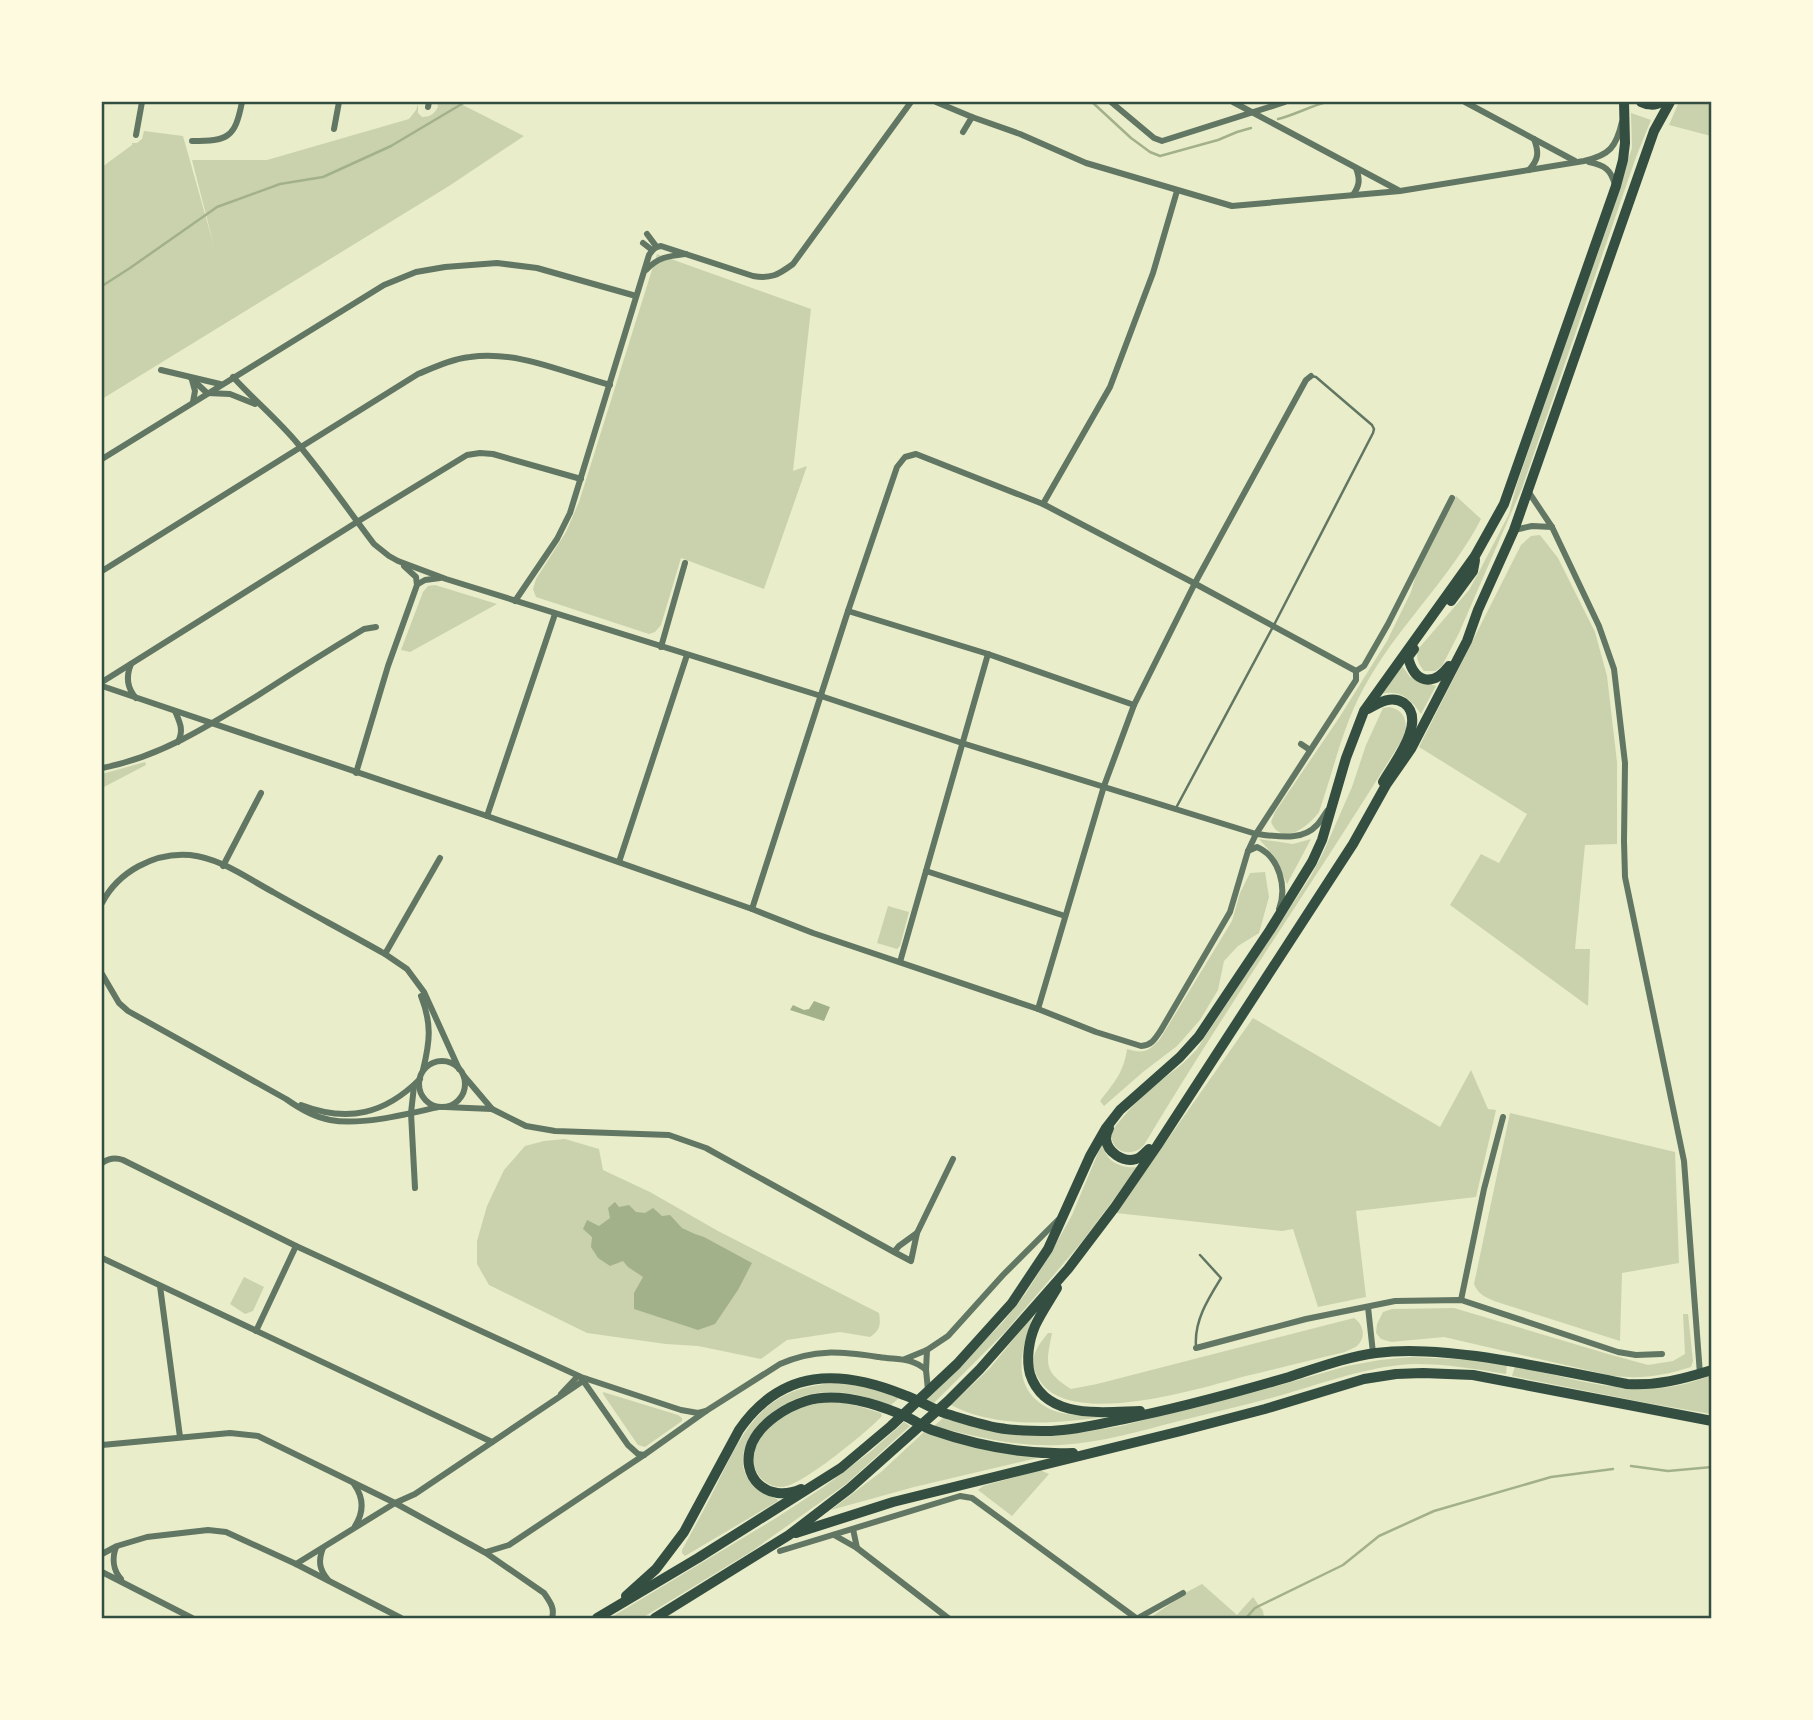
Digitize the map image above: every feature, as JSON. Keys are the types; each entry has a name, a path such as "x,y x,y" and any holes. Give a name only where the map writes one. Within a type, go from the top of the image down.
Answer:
{"main road":[{"path":"598,1618 827,1477 926,1397 1012,1303 1048,1249 1090,1156 1120,1110 1199,1037 1312,862 1322,840 1346,758 1364,711 1475,556 1504,504 1616,186 1624,152 1624,102"},
{"path":"1641,102 1647,105 1661,102"},
{"path":"655,1619 756,1556 780,1546 789,1535 849,1489 948,1401 980,1369 1068,1269 1115,1207 1346,855 1411,749 1466,641 1514,530 1654,131 1670,102"},
{"path":"1466,641 1437,679 1422,678 1413,671 1408,657 1474,571 1475,556"},
{"path":"1364,711 1382,701 1393,699 1404,703 1412,712 1413,720 1412,733 1366,810 1365,823"},
{"path":"1120,1110 1108,1130 1106,1140 1111,1150 1126,1160 1137,1159 1143,1155 1173,1119"},
{"path":"1068,1269 1035,1326 1029,1345 1028,1366 1033,1383 1046,1399 1065,1409 1097,1413 1168,1410"},
{"path":"598,1618 664,1560 690,1523 739,1430 758,1406 772,1395 809,1380 848,1378 926,1397 945,1413 998,1428 1051,1431 1080,1429 1168,1410 1373,1353 1410,1351 1457,1354 1645,1385 1679,1380 1712,1369"},
{"path":"789,1535 892,1502 1396,1374 1473,1375 1509,1380 1712,1420"},
{"path":"827,1477 784,1495 765,1489 757,1483 749,1466 749,1452 753,1440 775,1417 790,1407 807,1401 837,1397 892,1411 926,1428 998,1449 1033,1453 1095,1452"}],"street":[{"path":"136,135 142,102"},
{"path":"192,141 228,136 233,130 242,102"},
{"path":"334,129 339,102"},
{"path":"515,601 557,539 570,513 636,296 649,255 654,248 661,246 753,276 765,278 779,274 793,264 911,102"},
{"path":"936,102 1086,163 1232,206 1400,191 1580,162 1602,156 1610,150 1618,136 1624,113"},
{"path":"1111,102 1154,138 1163,141 1285,102"},
{"path":"1233,102 1400,191"},
{"path":"1465,102 1580,162 1605,166 1616,186"},
{"path":"962,132 972,117"},
{"path":"1530,170 1538,155 1534,139"},
{"path":"1353,195 1359,183 1356,168"},
{"path":"1043,504 1114,377 1153,273 1177,191"},
{"path":"647,234 654,248"},
{"path":"643,243 654,248"},
{"path":"645,272 663,257 688,254"},
{"path":"102,459 384,285 416,272 497,263 537,268 636,296"},
{"path":"102,571 418,374 447,362 495,355 610,385"},
{"path":"161,370 221,384"},
{"path":"1038,1009 1104,786 1134,705 1195,583 1306,380 1311,376"},
{"path":"233,377 300,447 374,544 398,561 555,614 1256,834 1301,836 1317,827 1332,803"},
{"path":"191,378 206,393 230,394 260,406"},
{"path":"191,378 195,391 193,402"},
{"path":"102,684 467,455 494,454 581,479"},
{"path":"752,909 848,611 897,467 905,457 916,454 1043,504 1356,671"},
{"path":"1527,490 1552,527 1599,626 1614,669 1625,763 1625,877 1684,1161 1700,1374"},
{"path":"1356,671 1364,666 1388,624 1452,498"},
{"path":"1514,530 1532,526 1552,527"},
{"path":"356,773 388,666 417,585 416,577 398,561"},
{"path":"661,647 685,563"},
{"path":"417,585 425,580 446,579"},
{"path":"848,611 988,654 1134,705"},
{"path":"487,816 555,614"},
{"path":"102,768 127,764 178,742 364,629 376,627"},
{"path":"900,962 988,654"},
{"path":"619,862 687,655"},
{"path":"131,664 128,671 129,687 137,698"},
{"path":"102,684 1141,1046 1148,1045 1161,1030 1230,912 1248,851 1256,834 1356,680 1356,671"},
{"path":"175,711 182,728 178,742"},
{"path":"1301,744 1310,750"},
{"path":"223,866 261,793"},
{"path":"1248,851 1257,848 1265,851 1281,880 1282,902 1270,930"},
{"path":"102,903 116,883 139,864 167,856 190,855 223,866 385,954 407,969 424,992 461,1071 465,1087 463,1094 452,1105 411,1113 333,1121 317,1117 128,1011 114,995 102,974"},
{"path":"385,954 440,858"},
{"path":"926,871 1065,916"},
{"path":"407,969 428,1014 430,1033 419,1085 423,1097 441,1107 492,1109"},
{"path":"286,1099 331,1113 364,1113 394,1101 414,1086 430,1065 448,1062 461,1071 492,1109 526,1126 555,1131 669,1135 706,1148 911,1261 917,1233 953,1158"},
{"path":"414,1086 411,1113 415,1188"},
{"path":"1461,1300 1503,1117"},
{"path":"102,1163 110,1159 123,1160 296,1245 582,1379 681,1409 698,1413 706,1411"},
{"path":"905,1359 939,1343 958,1327 1067,1207"},
{"path":"894,1252 917,1233"},
{"path":"256,1331 296,1245"},
{"path":"102,1258 492,1442"},
{"path":"160,1286 180,1437"},
{"path":"1196,1348 1306,1319 1395,1300 1461,1300 1618,1352 1636,1355 1662,1354"},
{"path":"1368,1307 1373,1353"},
{"path":"926,1397 927,1350"},
{"path":"486,1553 509,1545 780,1364 804,1356 840,1352 905,1359 916,1362 926,1370"},
{"path":"296,1564 395,1503 415,1494 553,1403 582,1379"},
{"path":"582,1379 628,1445 638,1454 644,1455"},
{"path":"102,1445 230,1433 258,1436 395,1503 486,1553 544,1593 551,1602 554,1612 552,1619"},
{"path":"353,1483 362,1503 362,1512 354,1528"},
{"path":"780,1546 834,1535 960,1496 972,1498 1137,1619 1183,1593"},
{"path":"853,1529 858,1548"},
{"path":"102,1554 117,1546 147,1537 208,1530 226,1532 296,1564 401,1619"},
{"path":"834,1535 858,1548 948,1619"},
{"path":"117,1546 114,1565 124,1583"},
{"path":"324,1546 319,1563 330,1582"},
{"path":"102,1572 192,1619"}],"lane":[{"path":"1175,809 1274,626 1373,433 1372,425 1316,377 1311,376"},
{"path":"1196,1348 1195,1332 1206,1302 1221,1278 1200,1255"}],"shaded area":[{"path":"437,102 457,102 524,136 449,186 102,399 102,167 132,143 142,139 144,131 183,136 214,246 192,160 267,160 409,119 418,104 418,113 422,117 430,116 438,107"},
{"path":"1679,102 1711,102 1711,136 1669,125"},
{"path":"1631,113 1651,120 1522,488 1442,666 1435,671 1424,671 1418,660 1419,648 1469,590 1509,514 1632,148"},
{"path":"657,254 811,309 793,471 807,466 764,589 681,558 661,625 649,634 536,597 533,589 536,579 566,532 579,502"},
{"path":"1456,496 1481,519 1456,560 1397,637 1361,693 1347,726 1319,812 1295,832 1288,834 1276,830 1271,822 1275,812 1387,641 1411,592 1417,571"},
{"path":"1540,535 1558,558 1595,632 1607,676 1617,762 1617,844 1585,845 1575,949 1590,949 1588,1006 1450,905 1481,854 1499,863 1527,814 1419,747 1521,545 1531,536"},
{"path":"435,585 497,604 410,652 401,650 423,592 428,586"},
{"path":"1400,663 1410,677 1436,686 1421,714 1404,696 1394,693 1381,694"},
{"path":"1383,708 1398,710 1404,717 1405,735 1144,1145 1133,1152 1121,1151 1113,1143 1115,1127 1131,1107 1197,1049 1311,876 1352,787 1366,745"},
{"path":"145,762 146,765 102,788 102,774"},
{"path":"1259,839 1293,844 1311,839 1287,884 1274,856"},
{"path":"1265,872 1269,897 1259,933 1238,946 1224,961 1218,990 1200,1020 1177,1046 1104,1106 1100,1101 1121,1071 1127,1049 1145,1051 1160,1039 1232,921 1240,893 1250,873"},
{"path":"888,906 909,912 897,949 877,943"},
{"path":"814,1001 830,1007 824,1021 790,1010 793,1005 804,1010 809,1009"},
{"path":"1253,1018 1440,1127 1471,1070 1488,1109 1496,1110 1476,1197 1356,1211 1366,1297 1318,1307 1293,1229 1282,1231 1116,1213"},
{"path":"1510,1113 1675,1152 1679,1263 1622,1273 1620,1341 1494,1301 1482,1295 1474,1284"},
{"path":"565,1139 599,1149 603,1170 879,1313 878,1329 870,1337 840,1332 787,1340 761,1359 698,1346 587,1333 489,1285 477,1264 477,1241 487,1206 504,1170 525,1146"},
{"path":"1103,1141 1106,1154 1114,1162 1125,1167 1138,1167 1081,1243 1005,1332 933,1404 925,1401 1003,1322 1026,1293 1072,1215"},
{"path":"615,1202 619,1207 629,1205 636,1212 645,1213 653,1208 662,1216 670,1215 682,1228 752,1263 715,1324 698,1330 634,1309 634,1293 643,1277 623,1261 610,1266 598,1258 591,1247 592,1237 583,1229 587,1220 599,1226 610,1218 608,1208"},
{"path":"244,1277 264,1287 253,1311 245,1314 230,1304"},
{"path":"1454,1308 1648,1365 1673,1361 1685,1354 1683,1314 1688,1314 1693,1361 1691,1367 1662,1375 1613,1376 1444,1337 1391,1342 1381,1339 1376,1333 1383,1312 1392,1309"},
{"path":"1034,1314 1022,1354 1024,1380 1029,1391 1038,1402 1052,1410 1073,1415 1112,1416 1072,1421 1009,1421 970,1413 951,1405 990,1368"},
{"path":"1354,1318 1362,1327 1362,1339 1357,1346 1345,1352 1199,1389 1138,1401 1107,1404 1079,1402 1056,1395 1040,1381 1033,1361 1039,1344 1048,1333 1052,1333 1048,1352 1051,1372 1071,1389"},
{"path":"1411,1357 1475,1360 1507,1365 1506,1374 1438,1365 1385,1367 1264,1400 1075,1444 1012,1443 934,1426 943,1418 986,1430 1057,1435 1091,1431 1121,1426 1347,1366"},
{"path":"1515,1366 1589,1383 1638,1389 1687,1384 1711,1375 1711,1414 1512,1376"},
{"path":"856,1384 900,1397 891,1405 852,1394 821,1392 792,1401 774,1411 748,1440 743,1456 745,1472 756,1487 778,1501 685,1556 682,1550 736,1446 760,1414 791,1393 812,1386"},
{"path":"603,1392 678,1415 682,1421 645,1447 638,1445"},
{"path":"833,1401 881,1413 882,1416 836,1455 796,1482 779,1487 772,1486 760,1477 753,1457 756,1444 764,1433 796,1410"},
{"path":"904,1422 910,1426 846,1484 752,1551 642,1618 610,1618 825,1486"},
{"path":"925,1431 1046,1456 831,1510 881,1472"},
{"path":"1040,1470 1049,1474 1012,1516 978,1490 983,1486"},
{"path":"1202,1584 1237,1615 1253,1597 1263,1611 1264,1618 1150,1618"}],"waterway":[{"path":"102,286 217,207 280,184 323,177 391,146 465,102"},
{"path":"1092,102 1131,138 1160,156 1251,128"},
{"path":"1278,119 1327,102"},
{"path":"1631,1466 1668,1471 1712,1467"},
{"path":"1246,1618 1255,1608 1343,1565 1379,1536 1434,1511 1551,1477 1613,1469"}]}
